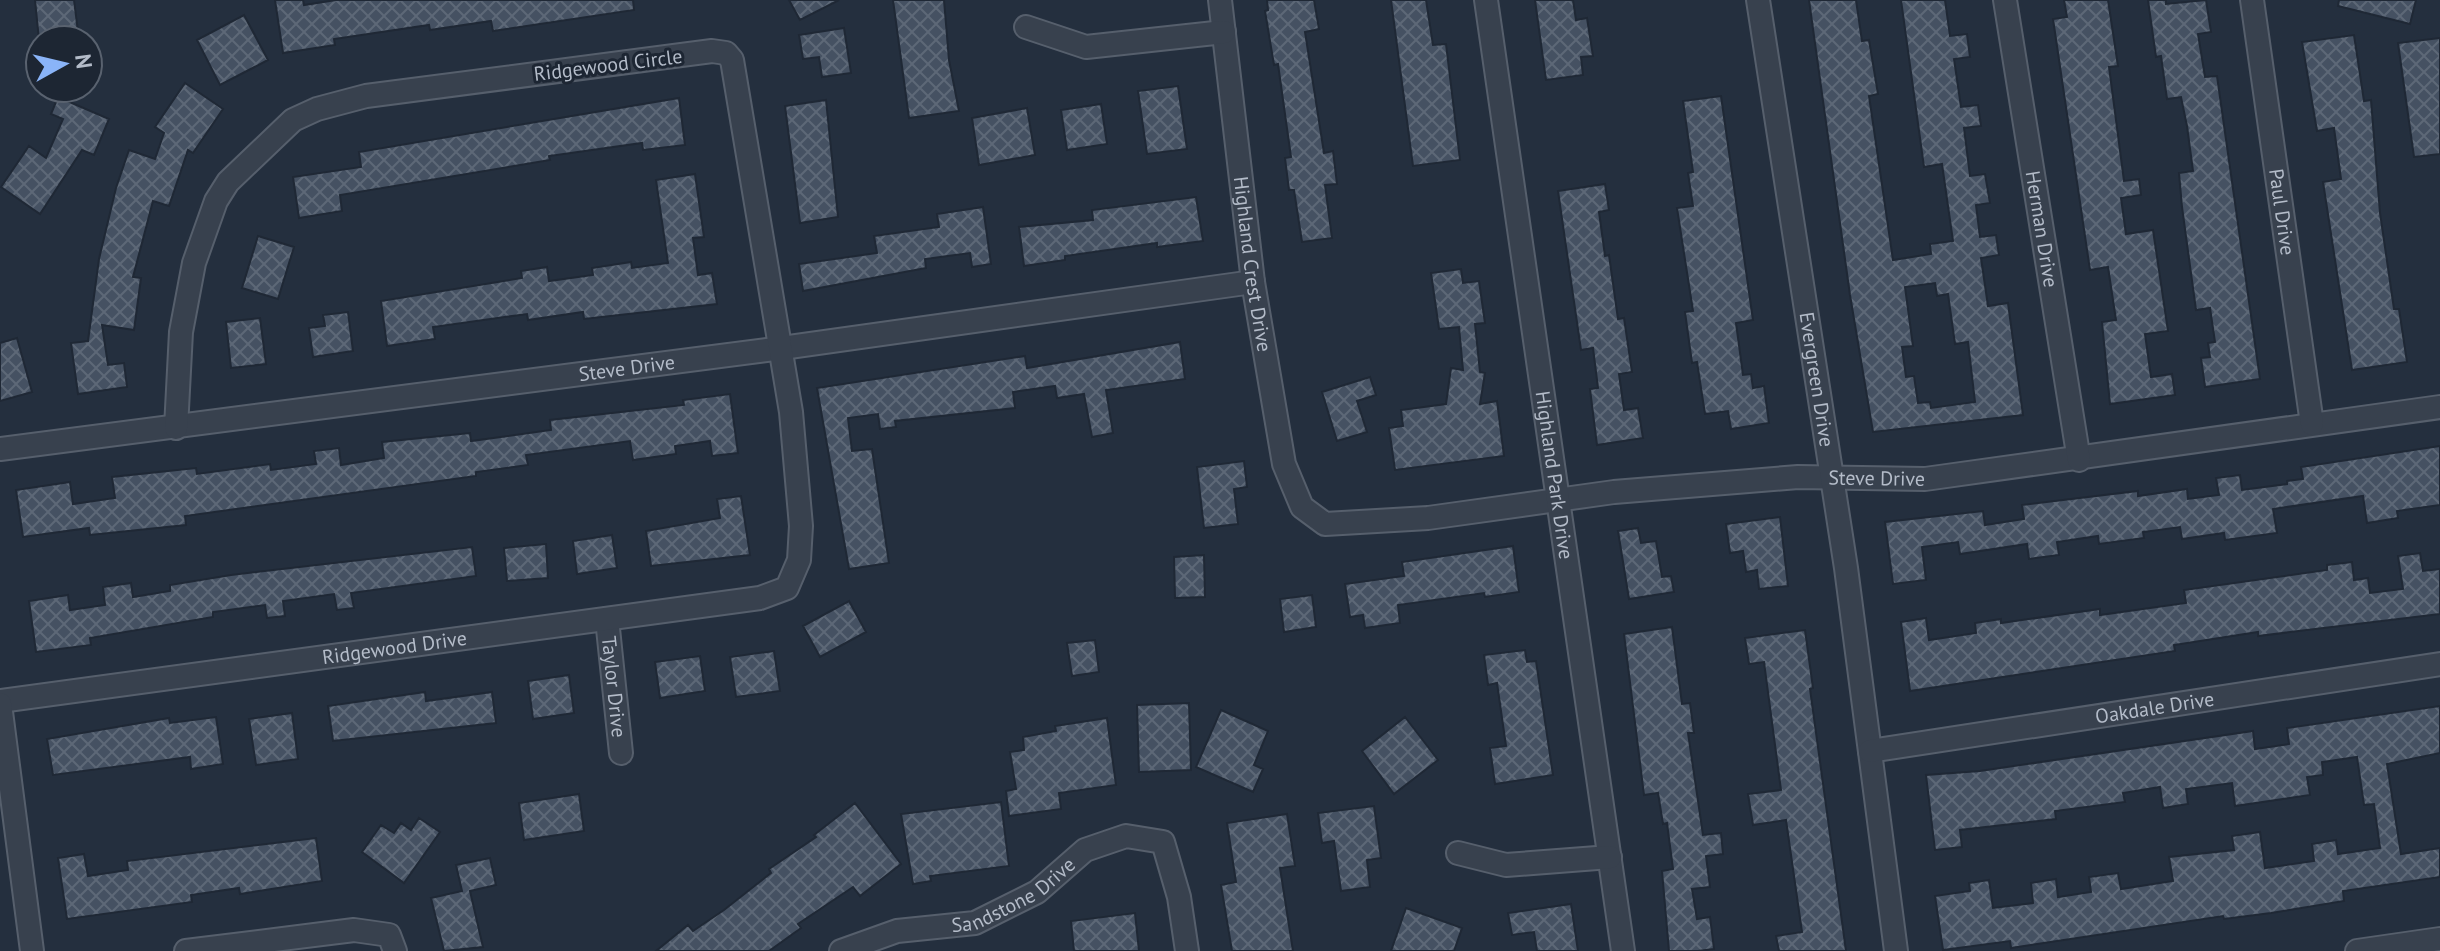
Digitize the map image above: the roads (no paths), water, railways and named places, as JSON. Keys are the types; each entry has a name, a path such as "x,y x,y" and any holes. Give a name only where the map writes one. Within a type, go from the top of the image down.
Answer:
{"street":[{"name":"Highland Crest Drive","path":"1220,0 1253,282 1284,464 1292,490 1313,518"},
{"name":"Highland Park Drive","path":"1486,0 1623,951"},
{"name":"Evergreen Drive","path":"1758,0 1833,480 1896,951"},
{"name":"Herman Drive","path":"2005,0 2079,460"},
{"name":"Paul Drive","path":"2252,0 2312,424"},
{"path":"1026,27 1086,47 1224,32"},
{"name":"Ridgewood Circle","path":"176,428 186,305 194,263 216,201 228,182 293,120 317,109 366,96 712,51 726,53 732,60 740,89 782,348 801,526 799,560 787,588"},
{"name":"Steve Drive","path":"0,449 782,348 1253,282"},
{"name":"Steve Drive","path":"1313,518 1325,524 1355,524 1558,500 1798,477 1833,480 1925,479 2079,460 2440,407"},
{"name":"Ridgewood Drive","path":"0,703 760,598 787,588"},
{"name":"Taylor Drive","path":"607,619 621,753"},
{"name":"Oakdale Drive","path":"1870,751 2440,664"},
{"path":"0,703 32,951"},
{"name":"Sandstone Drive","path":"841,951 897,931 975,923 1037,892 1085,850 1126,836 1163,842 1179,897 1187,951"},
{"path":"1458,853 1506,865 1535,866 1610,857"},
{"path":"186,951 354,930 392,943"},
{"path":"2357,951 2440,939"}]}
